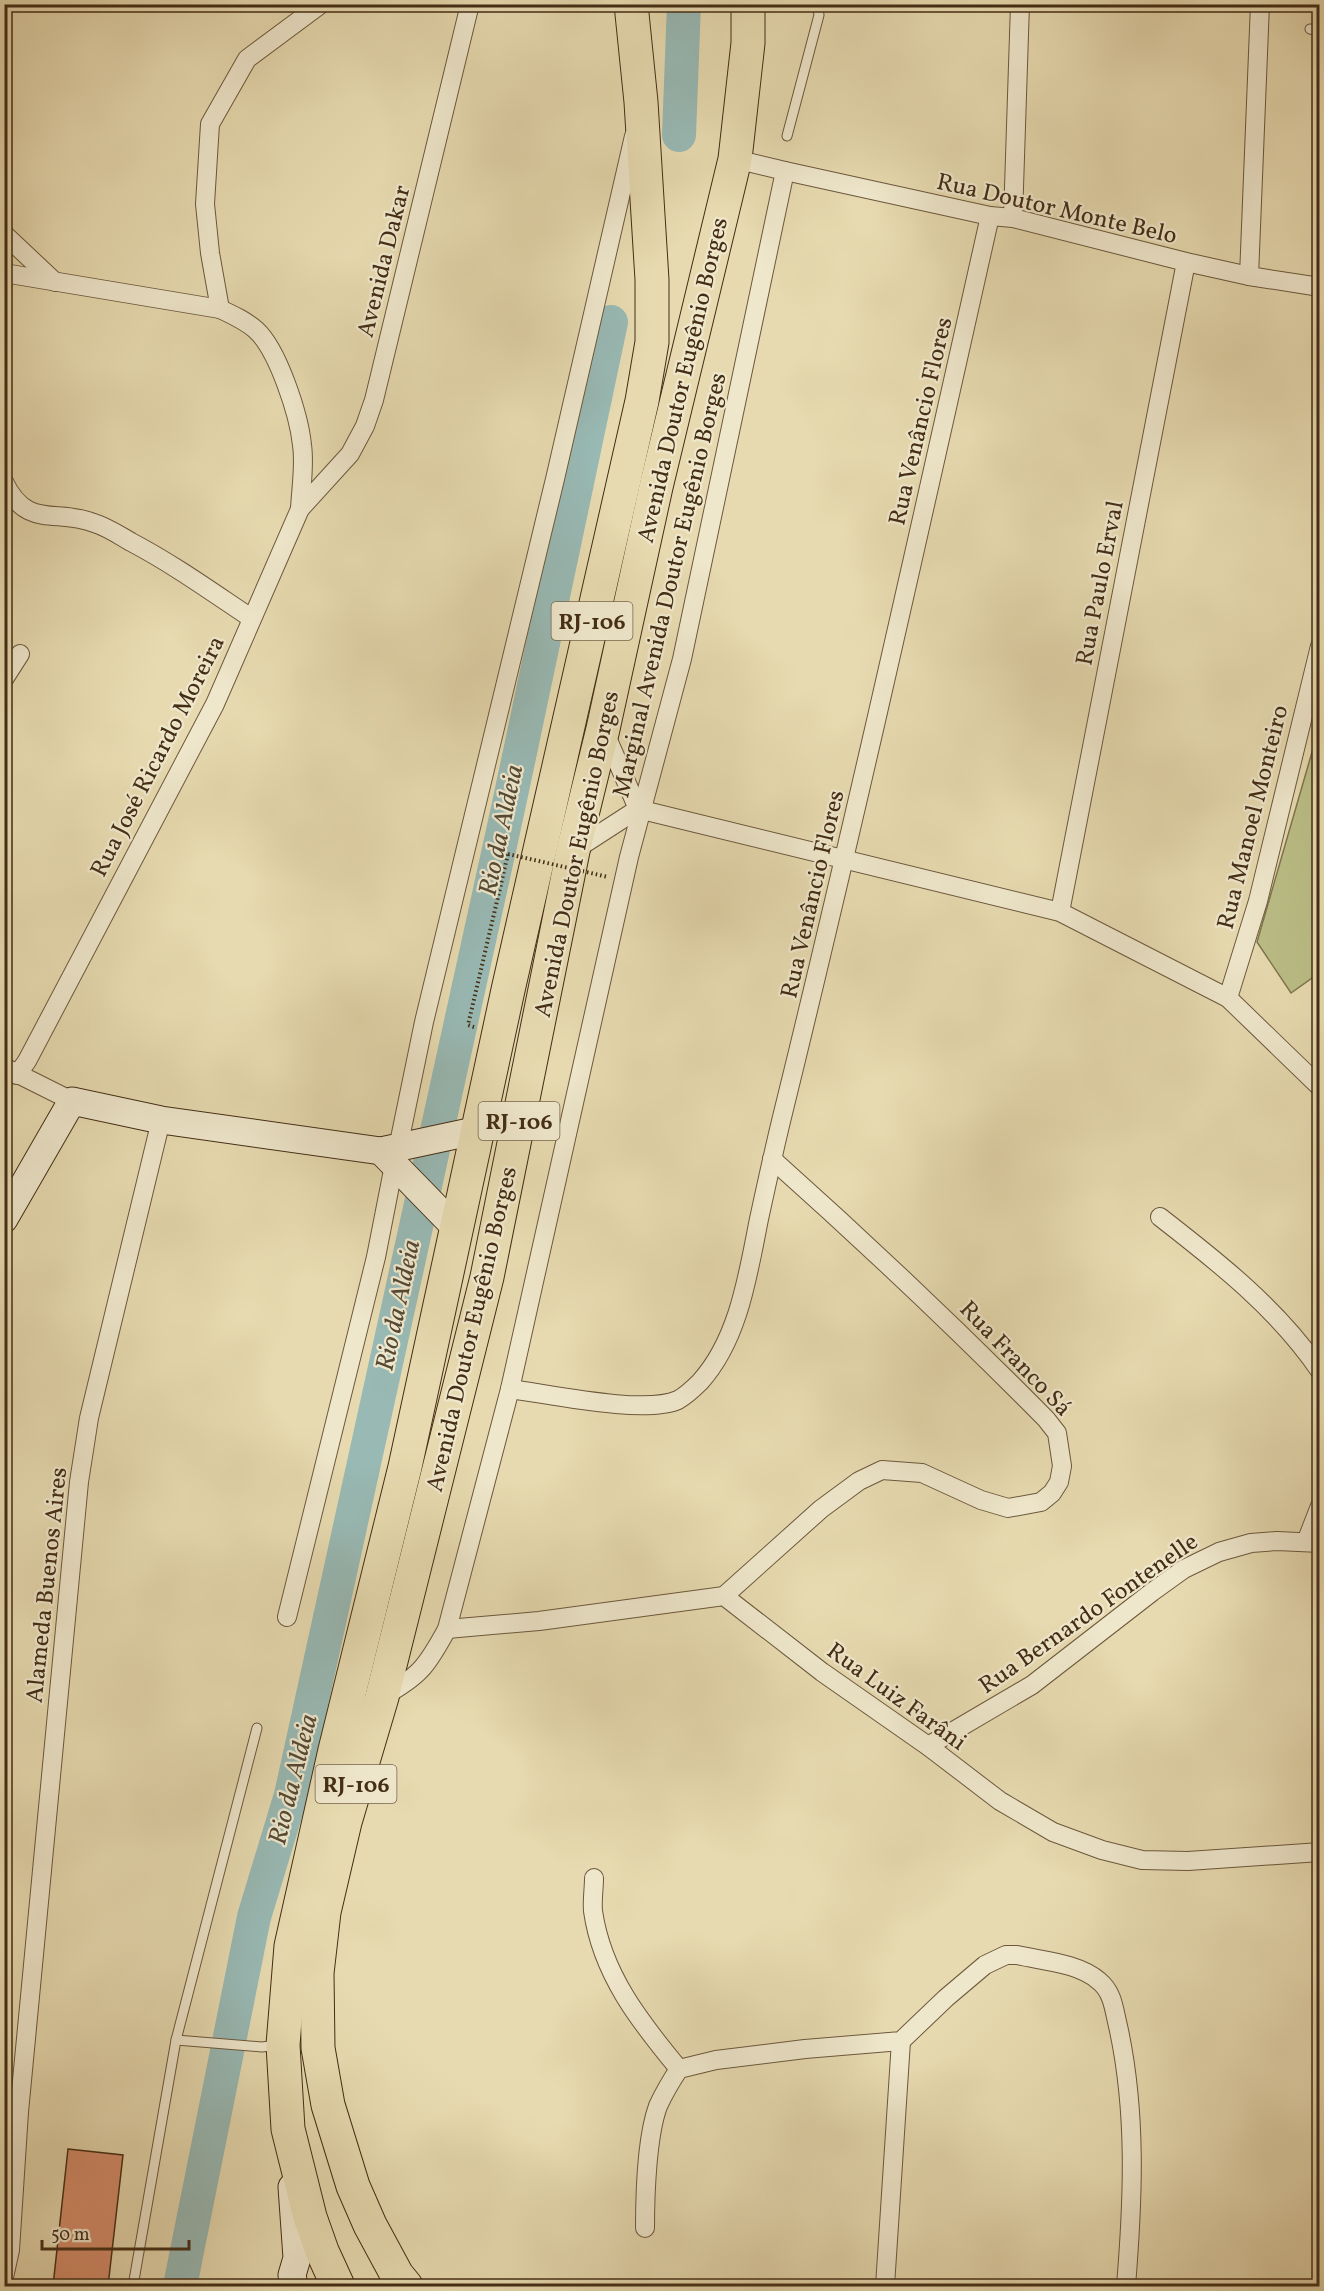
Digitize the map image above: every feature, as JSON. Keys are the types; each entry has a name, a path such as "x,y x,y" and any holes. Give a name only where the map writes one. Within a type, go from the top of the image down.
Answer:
{"highway":[{"name":"Avenida Doutor Eugênio Borges","path":"339,2286 310,2254 310,2217 288,2128 272,2046 302,1892 405,1467 447,1219 468,1133 511,979 642,401 652,342 649,211 631,4"},
{"path":"645,4 646,50 662,176 663,303 652,342"},
{"path":"740,4 748,43"},
{"name":"Avenida Doutor Eugênio Borges","path":"406,2286 397,2275 370,2225 353,2186 328,2105 318,2048 316,1973 324,1912 345,1822 382,1697 487,1277 573,851 603,729 656,487 735,159 748,43 748,4"}],"street":[{"path":"220,309 210,253 205,204 210,124 247,59 321,4"},
{"name":"Avenida Dakar","path":"300,509 350,454 365,426 374,400 470,4"},
{"path":"1013,218 1020,4"},
{"path":"1249,276 1260,4"},
{"name":"Avenida Doutor Eugênio Borges","path":"287,1617 376,1257 424,1022 558,468 641,102"},
{"path":"735,159 785,171"},
{"name":"Rua Doutor Monte Belo","path":"785,171 990,216 1013,218 1249,276 1320,287"},
{"name":"Marginal Avenida Doutor Eugênio Borges","path":"382,1697 410,1682 430,1659 447,1629 510,1389 640,809 682,659 785,171"},
{"name":"Rua Venâncio Flores","path":"510,1389 624,1405 657,1405 678,1399 699,1383 720,1354 736,1317 748,1274 772,1159 846,858 990,216"},
{"path":"4,234 55,282"},
{"name":"Rua Paulo Erval","path":"1060,912 1186,262"},
{"path":"4,273 220,309 257,330 275,357 295,412 303,446 300,509 251,618"},
{"name":"Rua José Ricardo Moreira","path":"4,482 24,509 36,514 94,523 163,559 251,618 215,704 27,1062 9,1074"},
{"name":"Rua Manoel Monteiro","path":"1228,998 1258,901 1317,674 1320,646"},
{"path":"4,679 20,654"},
{"path":"603,729 640,809"},
{"path":"573,851 640,809 1060,912 1228,998 1320,1088"},
{"path":"9,1074 72,1101 161,1120 398,1157 468,1133"},
{"path":"4,1219 72,1101"},
{"name":"Alameda Buenos Aires","path":"4,2277 10,2250 12,2107 79,1482 89,1418 161,1120"},
{"path":"398,1157 447,1219"},
{"name":"Rua Franco Sá","path":"723,1596 821,1509 859,1481 882,1470 922,1473 981,1500 1008,1508 1041,1502 1052,1493 1059,1482 1062,1466 1057,1434 1046,1419 880,1256 772,1159"},
{"path":"1160,1217 1275,1314 1305,1349 1320,1371"},
{"path":"1313,1543 1320,1506"},
{"name":"Rua Bernardo Fontenelle","path":"928,1746 1032,1685 1143,1598 1184,1569 1219,1552 1251,1544 1277,1541 1313,1543"},
{"path":"447,1629 539,1621 723,1596"},
{"name":"Rua Luiz Farâni","path":"723,1596 822,1672 928,1746 1000,1801 1053,1832 1102,1850 1142,1860 1188,1861 1320,1852"},
{"path":"594,1878 593,1909 604,1952 636,2017 679,2070"},
{"path":"645,2228 645,2193 653,2130 658,2108 679,2070 716,2060 805,2049 901,2041 985,1965 1006,1955 1017,1954 1091,1974 1107,1989 1112,2000 1127,2069 1130,2111 1132,2203 1126,2286"},
{"path":"885,2286 901,2041"},
{"path":"294,2286 292,2275 310,2254"}],"lane":[{"path":"787,136 819,15 817,4"},
{"path":"133,2286 176,2040 257,1728"},
{"path":"176,2040 272,2046"}],"path":[{"path":"508,854 608,877"}],"green space":[{"path":"1319,728 1319,973 1291,993 1257,942"}],"building":[{"path":"68,2149 123,2155 108,2286 53,2286"}],"waterway":[{"path":"679,135 684,4"},
{"name":"Rio da Aldeia","path":"180,2286 254,1917 291,1795 509,804 611,322"}]}
